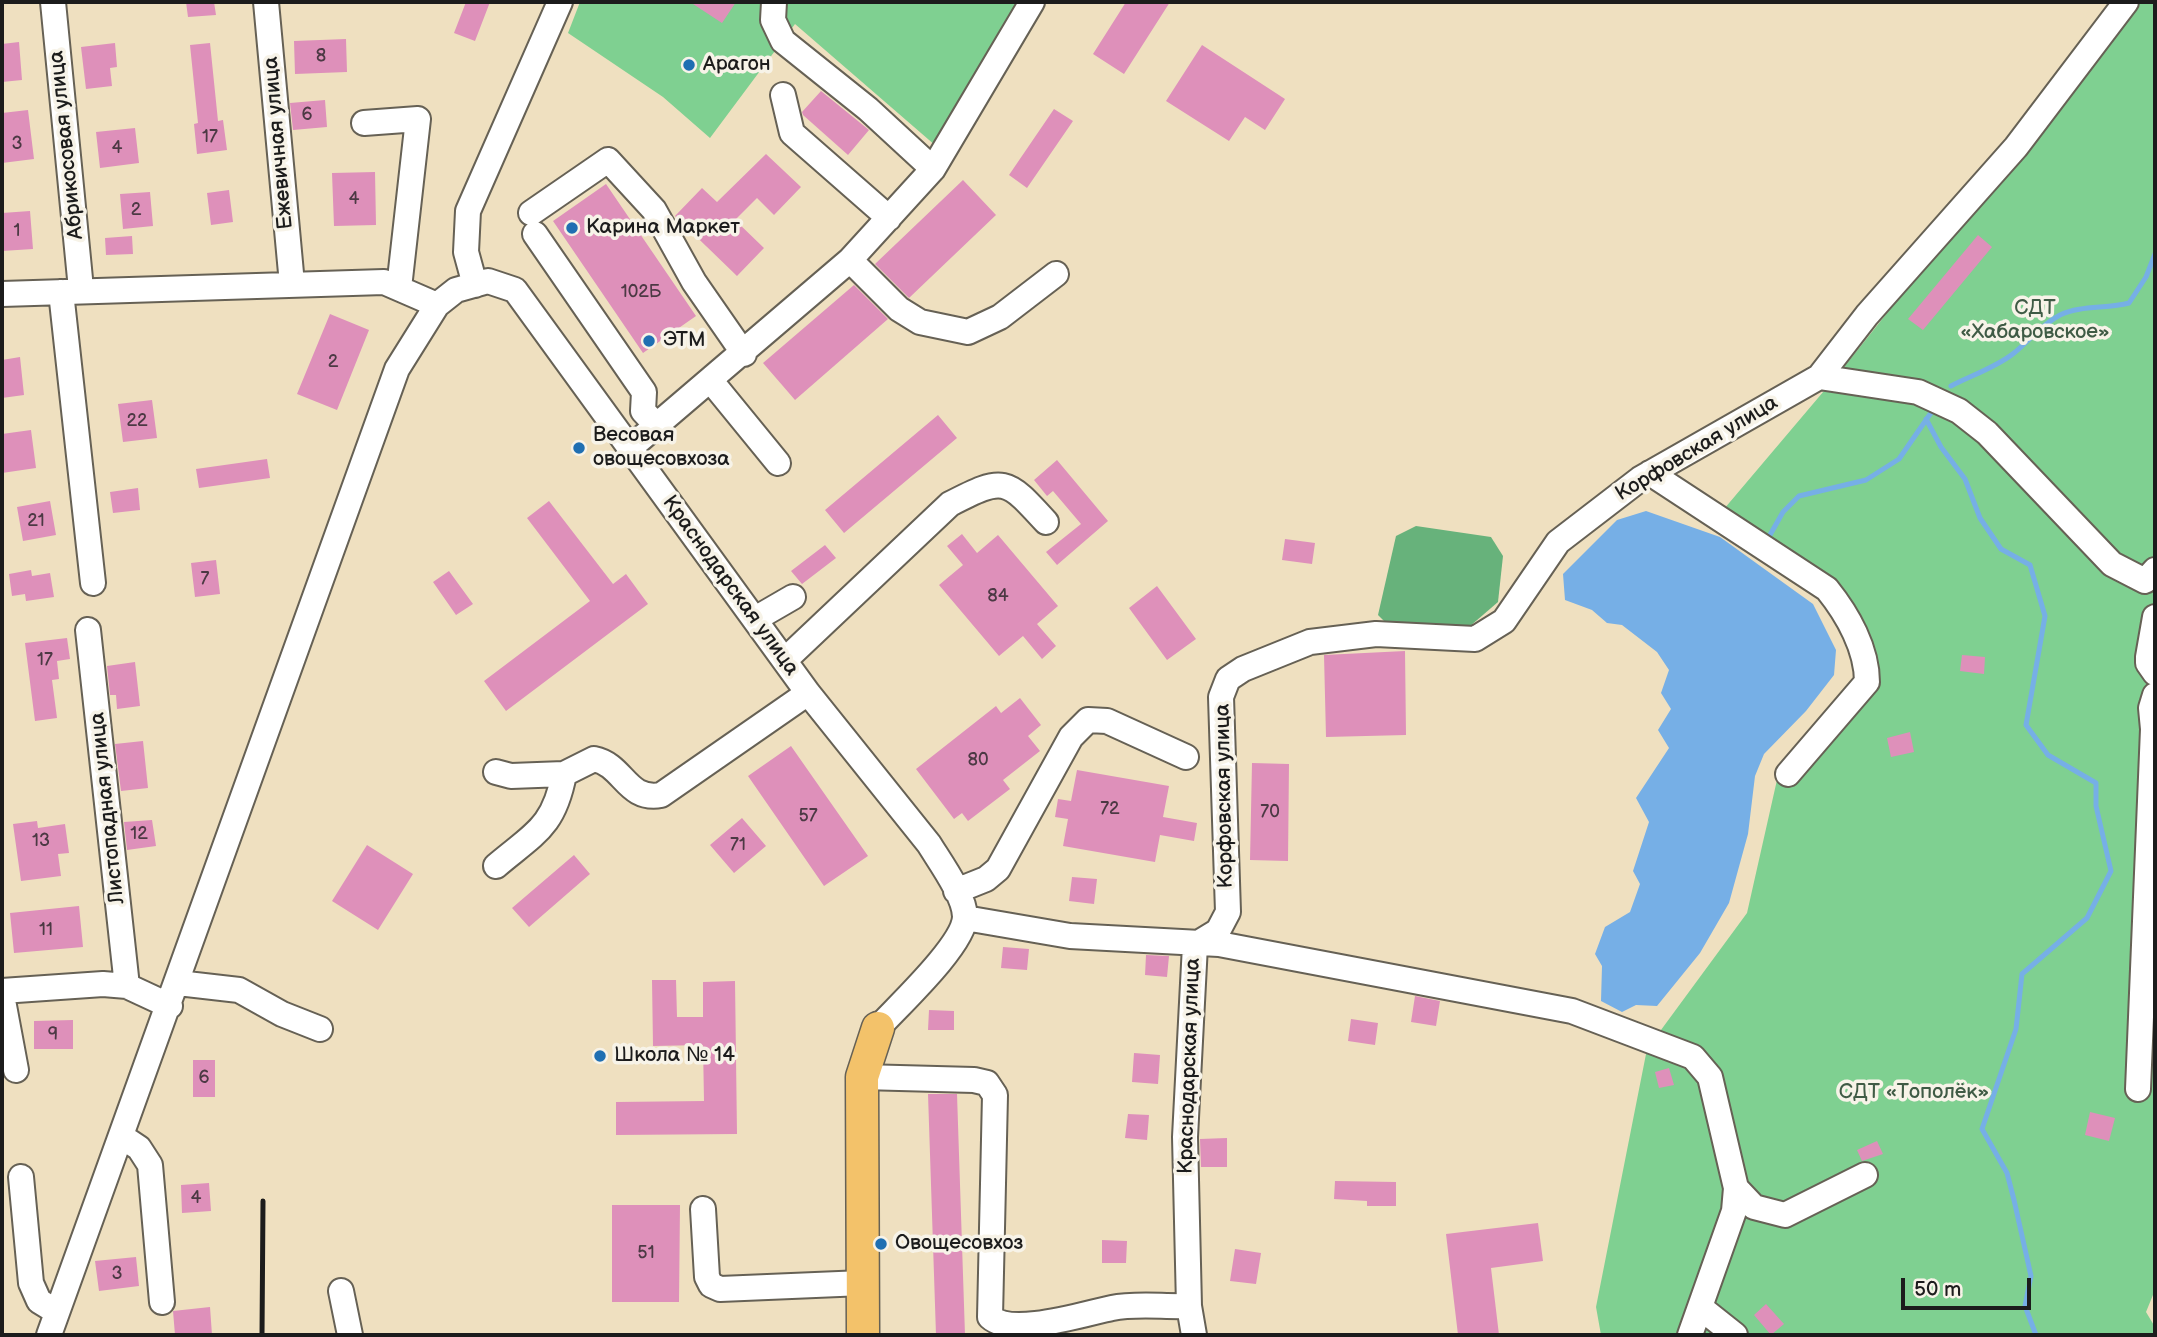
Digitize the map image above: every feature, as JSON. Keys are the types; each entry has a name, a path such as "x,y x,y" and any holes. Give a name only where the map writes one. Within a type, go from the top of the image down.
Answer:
{"main road":[{"path":"863,1335 862,1077 878,1028"}],"street":[{"name":"Абрикосовая улица","path":"53,2 71,290"},
{"name":"Ежевичная улица","path":"266,2 292,284"},
{"path":"774,2 773,20 783,41 868,109 933,169"},
{"path":"631,448 744,354 850,260 889,218 933,169 1032,2"},
{"name":"Корфовская улица","path":"1195,944 1218,931 1228,912 1221,697 1228,679 1243,669 1310,642 1376,634 1475,639 1504,621 1558,542 1650,473 1819,377 1867,315 2016,148 2126,2"},
{"path":"475,285 466,252 468,211 552,8"},
{"path":"783,94 792,132 889,218"},
{"path":"364,123 418,120 399,288"},
{"path":"657,426 643,411 643,392 533,224 608,160 654,210 694,282 744,354"},
{"path":"850,260 899,309 920,322 968,332 1000,317 1056,274"},
{"name":"Краснодарская улица","path":"437,305 456,290 488,281 515,290 808,693 929,844 956,891 965,918 1070,936 1195,944 1185,1137 1189,1306 1194,1335"},
{"path":"2,294 384,282 437,305 397,369 53,1324"},
{"path":"71,290 93,583"},
{"path":"1819,377 1918,392 1959,411 1987,433 2112,564 2152,581"},
{"path":"711,381 778,463"},
{"path":"1650,473 1827,589 1837,601 1867,660 1867,682 1788,774"},
{"path":"785,660 950,504 977,490 1000,483 1017,490 1046,522"},
{"path":"755,619 793,597"},
{"path":"2155,617 2148,657 2148,663 2155,673"},
{"name":"Листопадная улица","path":"88,630 127,986"},
{"path":"496,772 511,776 564,774 594,759 602,761 639,794 649,797 662,795 808,693"},
{"path":"2138,1089 2153,729 2151,708 2155,695"},
{"path":"956,891 986,879 998,869 1071,737 1088,720 1107,721 1186,757"},
{"path":"496,866 555,812 564,774"},
{"path":"878,1028 953,947 965,918"},
{"path":"1195,944 1219,944 1572,1011 1693,1057 1710,1077 1736,1188 1734,1211 1690,1335"},
{"path":"16,1070 2,993 103,984 174,994 239,990 282,1014 320,1030"},
{"path":"862,1077 974,1080 987,1083 995,1095 990,1317 994,1324 1006,1331 1056,1329 1112,1308 1189,1306"},
{"path":"121,1136 139,1148 150,1165 162,1302"},
{"path":"1736,1188 1754,1207 1785,1215 1865,1175"},
{"path":"21,1177 31,1283 38,1301 53,1324"},
{"path":"703,1209 707,1277 710,1285 720,1289 863,1283"},
{"path":"341,1291 350,1335"},
{"path":"1701,1308 1735,1335"}],"green space":[{"name":"Арагон","path":"580,2 1018,2 936,146 795,24 710,138 663,97 568,33"},
{"name":"СДТ «Тополёк»","path":"2135,2 2155,2 2155,1290 2146,1312 2155,1327 2155,1335 1601,1335 1596,1307 1647,1049 1747,913 1779,771 1859,675 1824,597 1713,522 1840,372"},
{"path":"1416,526 1491,537 1503,556 1498,602 1469,627 1388,625 1378,615 1396,536"}],"water":[{"path":"1646,511 1720,537 1813,604 1836,650 1834,675 1806,711 1764,754 1755,776 1748,834 1729,903 1700,953 1657,1006 1636,1005 1622,1012 1601,1001 1602,966 1595,954 1605,927 1630,912 1640,884 1633,871 1649,822 1636,798 1669,748 1658,730 1671,709 1661,693 1669,670 1657,652 1622,625 1607,623 1592,610 1565,600 1563,574 1617,520"}],"building":[{"path":"186,2 214,2 216,15 188,17"},
{"path":"466,2 490,2 475,41 454,33"},
{"path":"690,2 736,2 722,23"},
{"path":"1126,2 1170,2 1124,74 1093,54"},
{"path":"346,39 347,72 295,74 294,41"},
{"path":"19,42 22,80 2,82 2,44"},
{"path":"115,43 117,67 110,68 112,86 86,89 81,47"},
{"path":"210,43 218,121 223,120 227,150 197,154 194,124 198,123 190,45"},
{"path":"1202,45 1285,99 1265,130 1245,117 1229,141 1166,101"},
{"path":"821,91 869,130 848,155 803,115 802,112"},
{"path":"325,100 327,127 293,130 290,103"},
{"path":"1054,109 1073,121 1027,188 1009,175"},
{"path":"28,110 34,159 2,163 2,113"},
{"path":"135,128 139,163 100,168 96,132"},
{"path":"766,154 801,187 774,215 757,198 735,220 764,248 737,276 675,216 702,188 717,202"},
{"path":"375,172 376,225 334,226 332,173"},
{"path":"963,180 996,215 909,298 875,264"},
{"path":"606,184 696,316 643,353 553,221"},
{"path":"229,190 233,222 211,225 207,193"},
{"path":"150,192 153,226 123,229 120,194"},
{"path":"30,211 33,249 2,251 2,213"},
{"path":"1978,235 1992,247 1923,330 1908,319"},
{"path":"132,236 133,254 106,255 105,238"},
{"path":"854,285 888,319 795,400 763,363"},
{"path":"330,314 369,330 337,410 297,394"},
{"path":"20,357 24,395 2,398 2,360"},
{"path":"152,400 157,438 123,442 118,404"},
{"path":"938,415 957,438 844,533 825,510"},
{"path":"31,430 36,468 2,473 2,434"},
{"path":"267,459 270,478 199,488 196,469"},
{"path":"1057,460 1108,521 1057,565 1046,552 1081,524 1053,491 1047,496 1034,480"},
{"path":"138,488 140,510 113,513 110,492"},
{"path":"50,501 56,535 23,541 17,507"},
{"path":"549,501 613,584 626,574 648,604 506,711 484,681 590,601 527,518"},
{"path":"962,534 977,553 998,535 1058,606 1037,624 1056,646 1042,659 1023,636 999,656 939,585 963,565 947,546"},
{"path":"1285,539 1315,543 1312,564 1282,560"},
{"path":"825,545 836,558 802,584 791,571"},
{"path":"216,560 220,594 195,597 191,563"},
{"path":"31,570 32,576 50,573 54,597 26,601 25,594 12,596 9,574"},
{"path":"449,571 473,604 456,615 433,582"},
{"path":"1157,586 1196,639 1167,660 1129,608"},
{"path":"67,638 70,659 57,661 59,679 52,680 57,718 35,721 25,643"},
{"path":"1405,651 1406,735 1326,737 1324,655"},
{"path":"1962,655 1985,657 1984,674 1960,671"},
{"path":"135,662 140,706 117,709 116,695 110,695 107,666"},
{"path":"1020,698 1041,725 1028,736 1040,751 1003,780 1010,789 968,821 962,813 954,819 916,769 996,706 1001,713"},
{"path":"1910,732 1914,752 1891,757 1887,738"},
{"path":"143,741 148,788 121,791 115,744"},
{"path":"791,746 868,856 824,886 748,776"},
{"path":"1252,763 1289,764 1288,861 1250,860"},
{"path":"1077,770 1169,786 1163,817 1197,823 1194,841 1160,835 1155,862 1063,846 1068,819 1055,817 1058,799 1071,801"},
{"path":"742,818 766,846 734,873 710,845"},
{"path":"152,820 156,846 127,850 124,822"},
{"path":"37,821 38,828 65,824 69,853 58,854 61,876 21,881 13,824"},
{"path":"367,845 413,874 378,930 332,901"},
{"path":"574,855 590,874 529,927 512,908"},
{"path":"1072,877 1097,879 1094,904 1069,901"},
{"path":"79,906 83,947 14,953 10,913"},
{"path":"1003,947 1029,949 1027,970 1001,968"},
{"path":"1146,955 1169,956 1167,977 1145,975"},
{"path":"652,980 676,980 677,1017 703,1017 703,982 735,981 737,1134 616,1135 616,1102 704,1101 703,1045 653,1046"},
{"path":"1415,996 1440,1001 1436,1026 1411,1022"},
{"path":"929,1010 954,1011 954,1030 928,1030"},
{"path":"1351,1019 1378,1023 1375,1045 1348,1041"},
{"path":"73,1020 73,1049 34,1049 34,1021"},
{"path":"1134,1053 1160,1055 1158,1084 1132,1082"},
{"path":"193,1060 215,1060 215,1097 193,1097"},
{"path":"1669,1068 1674,1085 1659,1088 1655,1072"},
{"path":"928,1094 957,1094 965,1335 936,1335"},
{"path":"2090,1112 2115,1118 2109,1141 2085,1135"},
{"path":"1128,1114 1149,1115 1147,1140 1125,1138"},
{"path":"1227,1138 1227,1167 1201,1167 1200,1139"},
{"path":"1877,1141 1883,1154 1862,1161 1857,1150"},
{"path":"1335,1181 1396,1182 1396,1206 1367,1206 1367,1201 1334,1199"},
{"path":"209,1183 211,1211 182,1213 181,1185"},
{"path":"612,1205 680,1205 679,1302 612,1302"},
{"path":"1538,1223 1543,1261 1491,1268 1499,1335 1458,1335 1446,1234"},
{"path":"1102,1240 1127,1241 1126,1263 1102,1263"},
{"path":"1235,1249 1261,1253 1256,1284 1230,1281"},
{"path":"136,1257 139,1286 99,1291 95,1261"},
{"path":"1766,1304 1784,1324 1771,1335 1754,1315"},
{"path":"210,1307 212,1335 175,1335 173,1311"}],"waterway":[{"path":"1951,386 2007,358 2060,315 2076,310 2129,303 2146,277 2155,254"},
{"path":"1766,542 1783,512 1799,496 1866,480 1899,459 1935,407"},
{"path":"1926,419 1941,447 1965,479 1980,518 2001,549 2030,565 2045,616 2026,725 2048,755 2096,783 2096,806 2111,871 2087,918 2022,974 2016,1029 1982,1129 2007,1173 2031,1276 2025,1306 2036,1335"}],"railway":[{"path":"262,1335 263,1201"}],"place":[{"name":"Арагон","path":"689,65"},
{"name":"Карина Маркет","path":"572,228"},
{"name":"ЭТМ","path":"649,341"},
{"name":"Весовая овощесовхоза","path":"579,448"},
{"name":"Школа № 14","path":"600,1056"},
{"name":"Овощесовхоз","path":"881,1244"}],"park label":[{"name":"СДТ «Хабаровское»","path":"2035,321"}]}
